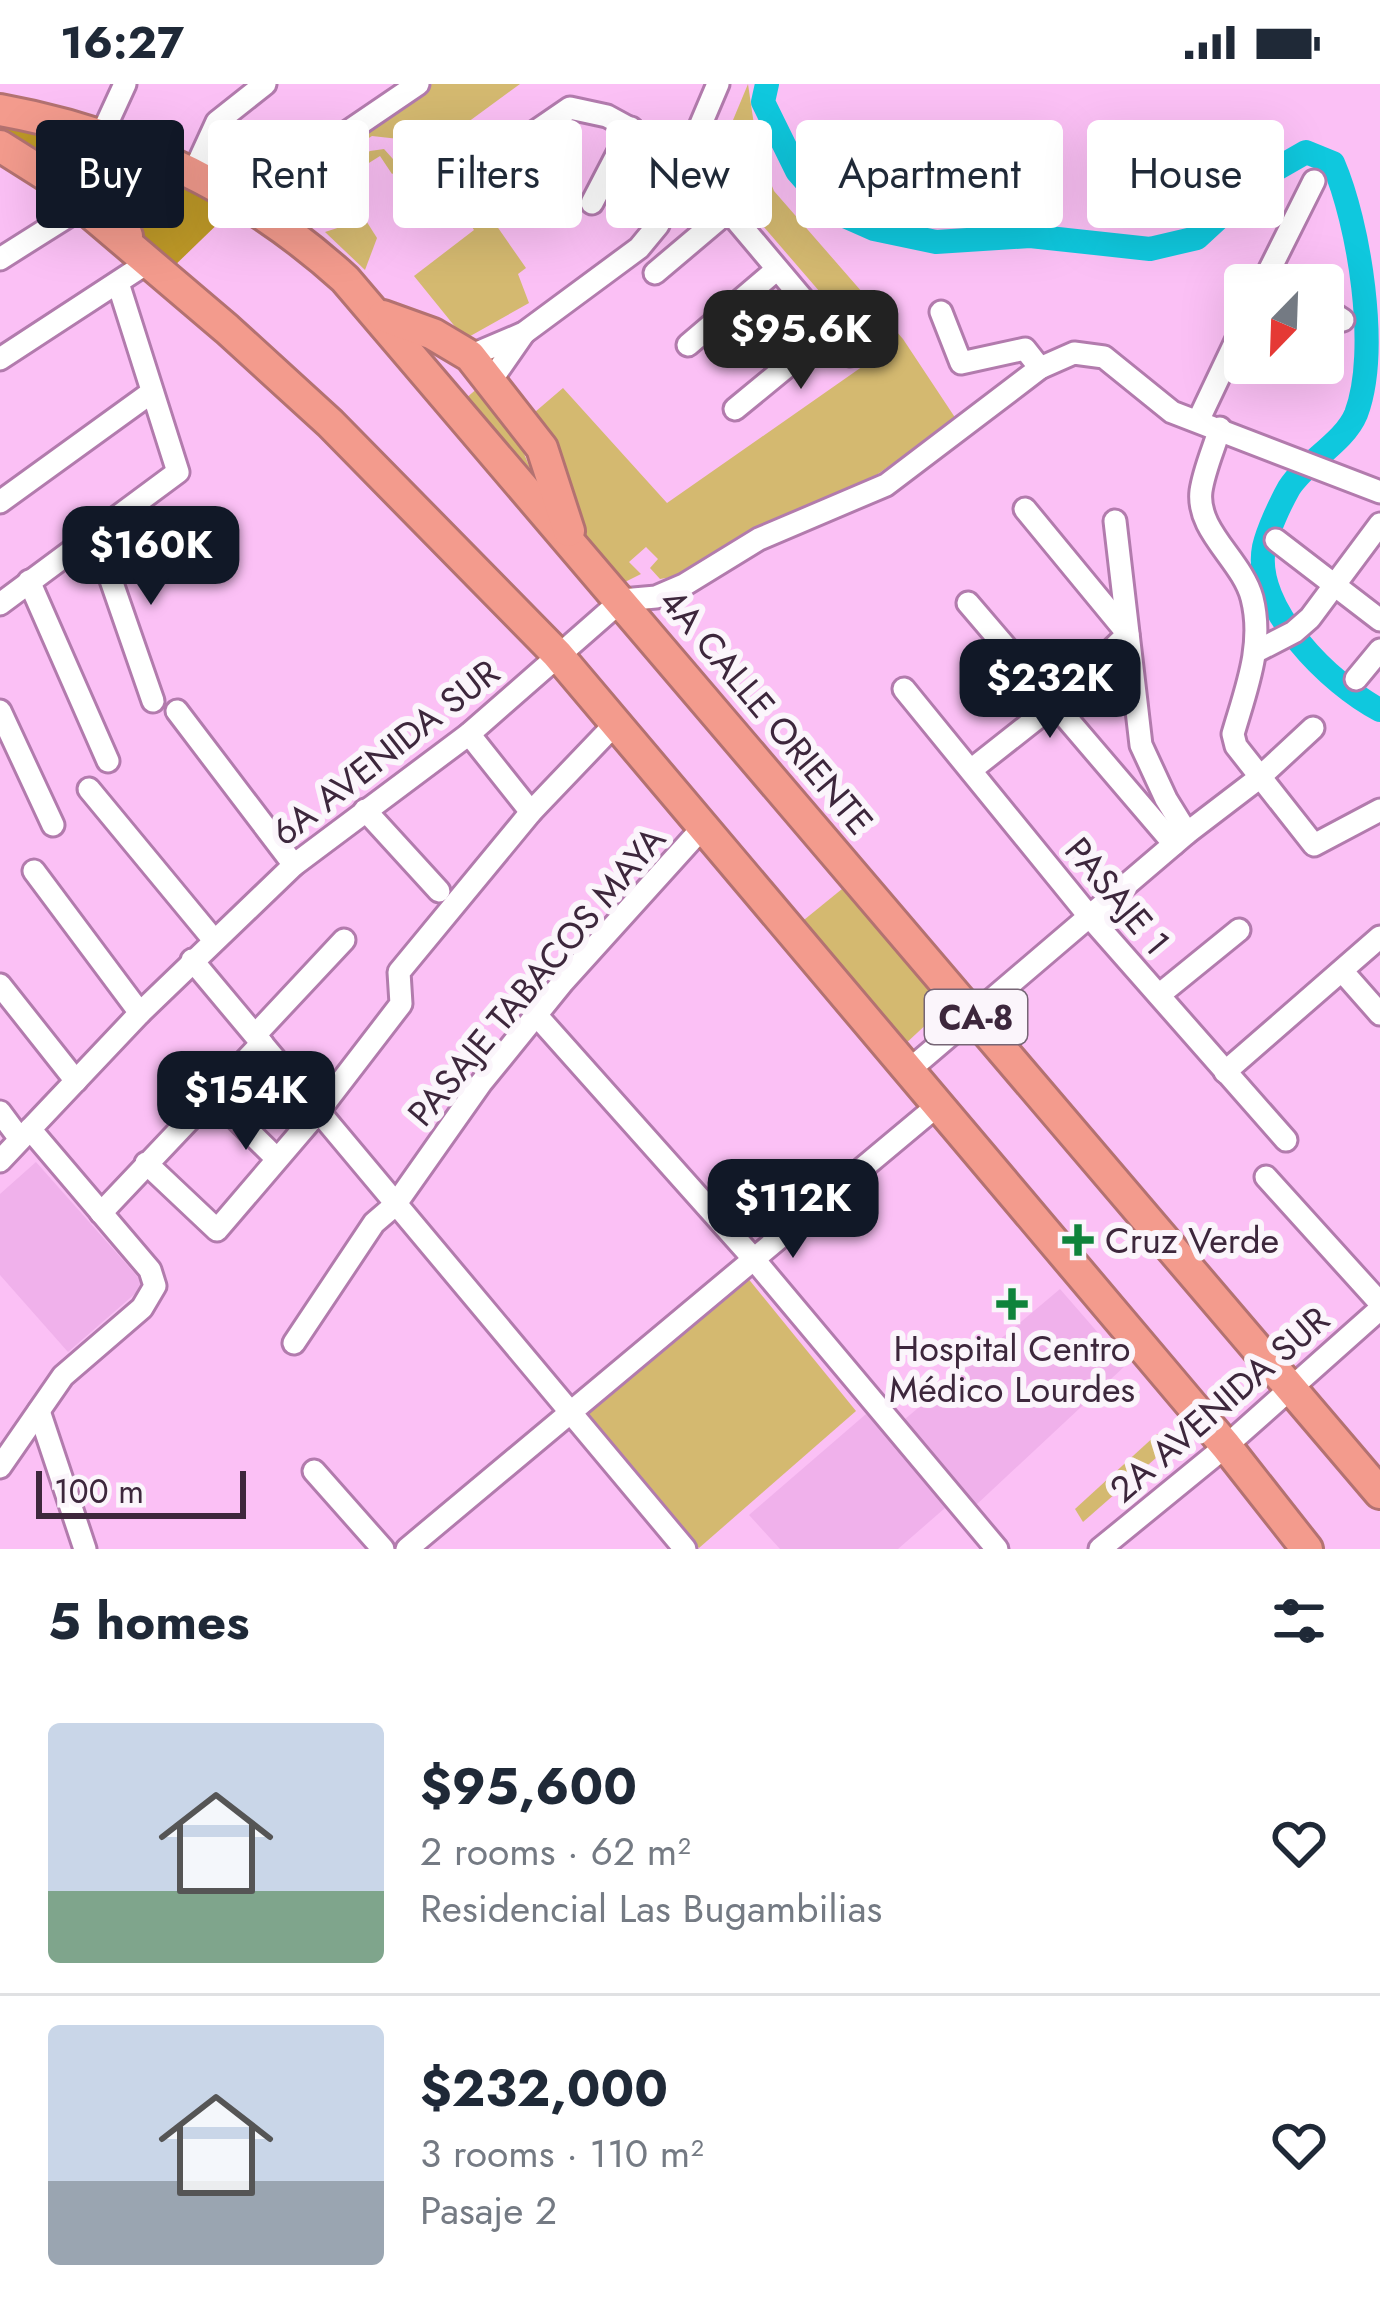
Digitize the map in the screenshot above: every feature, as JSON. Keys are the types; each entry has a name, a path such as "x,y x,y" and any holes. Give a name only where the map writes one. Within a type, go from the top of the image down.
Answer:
{"highway":[{"name":"4A CALLE ORIENTE","path":"0,110 42,120"},
{"name":"CA-8","path":"7,159 36,177"},
{"name":"4A CALLE ORIENTE","path":"184,168 208,180"},
{"path":"142,254 117,217 112,176 129,169 189,170"},
{"name":"CA-8","path":"111,228 330,423 617,722 1226,1446 1307,1549"},
{"name":"4A CALLE ORIENTE","path":"282,228 321,258 376,313 1380,1493"},
{"path":"376,313 433,334 470,356 542,448 573,542"}],"street":[{"path":"108,120 125,84"},
{"path":"189,170 217,122 266,84"},
{"path":"365,120 418,84"},
{"path":"701,120 718,84"},
{"path":"552,120 570,108 613,120"},
{"path":"592,203 606,176"},
{"path":"1273,264 1314,181"},
{"path":"0,260 50,228"},
{"path":"470,356 524,333 617,268 656,228"},
{"path":"655,273 708,228"},
{"path":"739,228 850,355"},
{"path":"0,359 118,283 142,254"},
{"path":"688,344 776,270"},
{"path":"0,604 178,472 118,283"},
{"path":"941,312 961,363 1025,349 1040,368"},
{"path":"735,409 830,331"},
{"path":"490,382 524,333"},
{"path":"622,600 656,597 684,586 759,539 886,485 1040,368 1074,353 1103,357 1172,412 1380,491"},
{"path":"1224,381 1209,424 1201,492 1203,514 1244,576 1253,601 1257,651 1233,734 1236,746 1314,845 1380,811"},
{"path":"0,502 152,392"},
{"path":"1025,509 1128,634"},
{"path":"1114,521 1141,745 1181,839"},
{"path":"1257,651 1294,632 1380,524"},
{"path":"95,534 153,700"},
{"path":"1276,539 1380,620"},
{"path":"28,581 108,761"},
{"name":"6A AVENIDA SUR","path":"0,1161 140,1012 294,865 469,734 622,600"},
{"path":"968,603 1181,839"},
{"path":"971,770 1056,704 1128,634"},
{"path":"1357,680 1380,650"},
{"name":"PASAJE 1","path":"904,689 1089,916 1286,1140"},
{"path":"0,711 52,825"},
{"path":"177,711 294,865"},
{"path":"146,1163 217,1230 318,1112 401,1004 399,972 531,812 617,722"},
{"path":"908,1071 1312,728"},
{"path":"469,734 531,812"},
{"path":"88,789 213,939"},
{"path":"365,810 439,891"},
{"name":"PASAJE TABACOS MAYA","path":"294,1343 374,1223 395,1204 481,1083 563,982 704,826"},
{"path":"34,871 140,1012"},
{"path":"1159,995 1239,930"},
{"path":"1226,1072 1380,937"},
{"path":"101,1213 212,1095 344,940"},
{"path":"192,960 685,1549"},
{"path":"1343,972 1380,1014"},
{"path":"0,985 76,1081"},
{"path":"538,1017 752,1257 997,1549"},
{"path":"212,1095 277,1159"},
{"path":"407,1549 937,1106"},
{"path":"0,1112 101,1213 150,1270 155,1286 142,1308 63,1376 0,1467"},
{"path":"1266,1177 1380,1306"},
{"name":"2A AVENIDA SUR","path":"1100,1549 1226,1446 1380,1306"},
{"path":"39,1411 86,1549"},
{"path":"314,1471 383,1549"}],"shaded area":[{"path":"432,84 520,84 471,120 393,120 393,138 369,138 369,124"},
{"path":"748,84 753,120 733,120"},
{"path":"0,120 36,130 36,161 0,138"},
{"path":"384,149 393,159 393,173 380,156 369,163 370,151"},
{"path":"184,183 208,196 208,228 213,228 168,272 137,246 131,228 184,228"},
{"path":"772,186 796,216 796,228 806,228 903,339 956,419 848,495 684,575 660,579 650,568 658,559 646,547 629,562 641,574 625,582 586,538 535,412 563,388 667,503 876,357 765,228 772,228"},
{"path":"369,225 377,238 365,270 325,232"},
{"path":"498,228 526,268 518,274 529,303 465,339 414,276 474,230"},
{"path":"479,387 512,425 538,487 458,405"},
{"path":"842,889 945,1007 903,1046 799,924"},
{"path":"36,1162 145,1285 68,1352 0,1275 0,1194"},
{"path":"738,1266 856,1411 699,1548 573,1416"},
{"path":"1060,1289 1126,1365 975,1506 899,1424"},
{"path":"866,1414 945,1508 898,1549 780,1549 749,1515"},
{"path":"1157,1434 1169,1445 1165,1450 1083,1522 1075,1509"}],"waterway":[{"path":"767,84 763,102 797,171 831,210 874,229 936,242 1030,236 1150,249 1197,238 1264,176 1306,152 1333,163 1351,219 1363,287 1363,388 1350,424 1289,488 1266,540 1264,570 1270,595 1299,642 1340,683 1380,710"}],"place":[{"name":"Cruz Verde","path":"1078,1240"},
{"name":"Hospital Centro Médico Lourdes","path":"1012,1304"}]}
